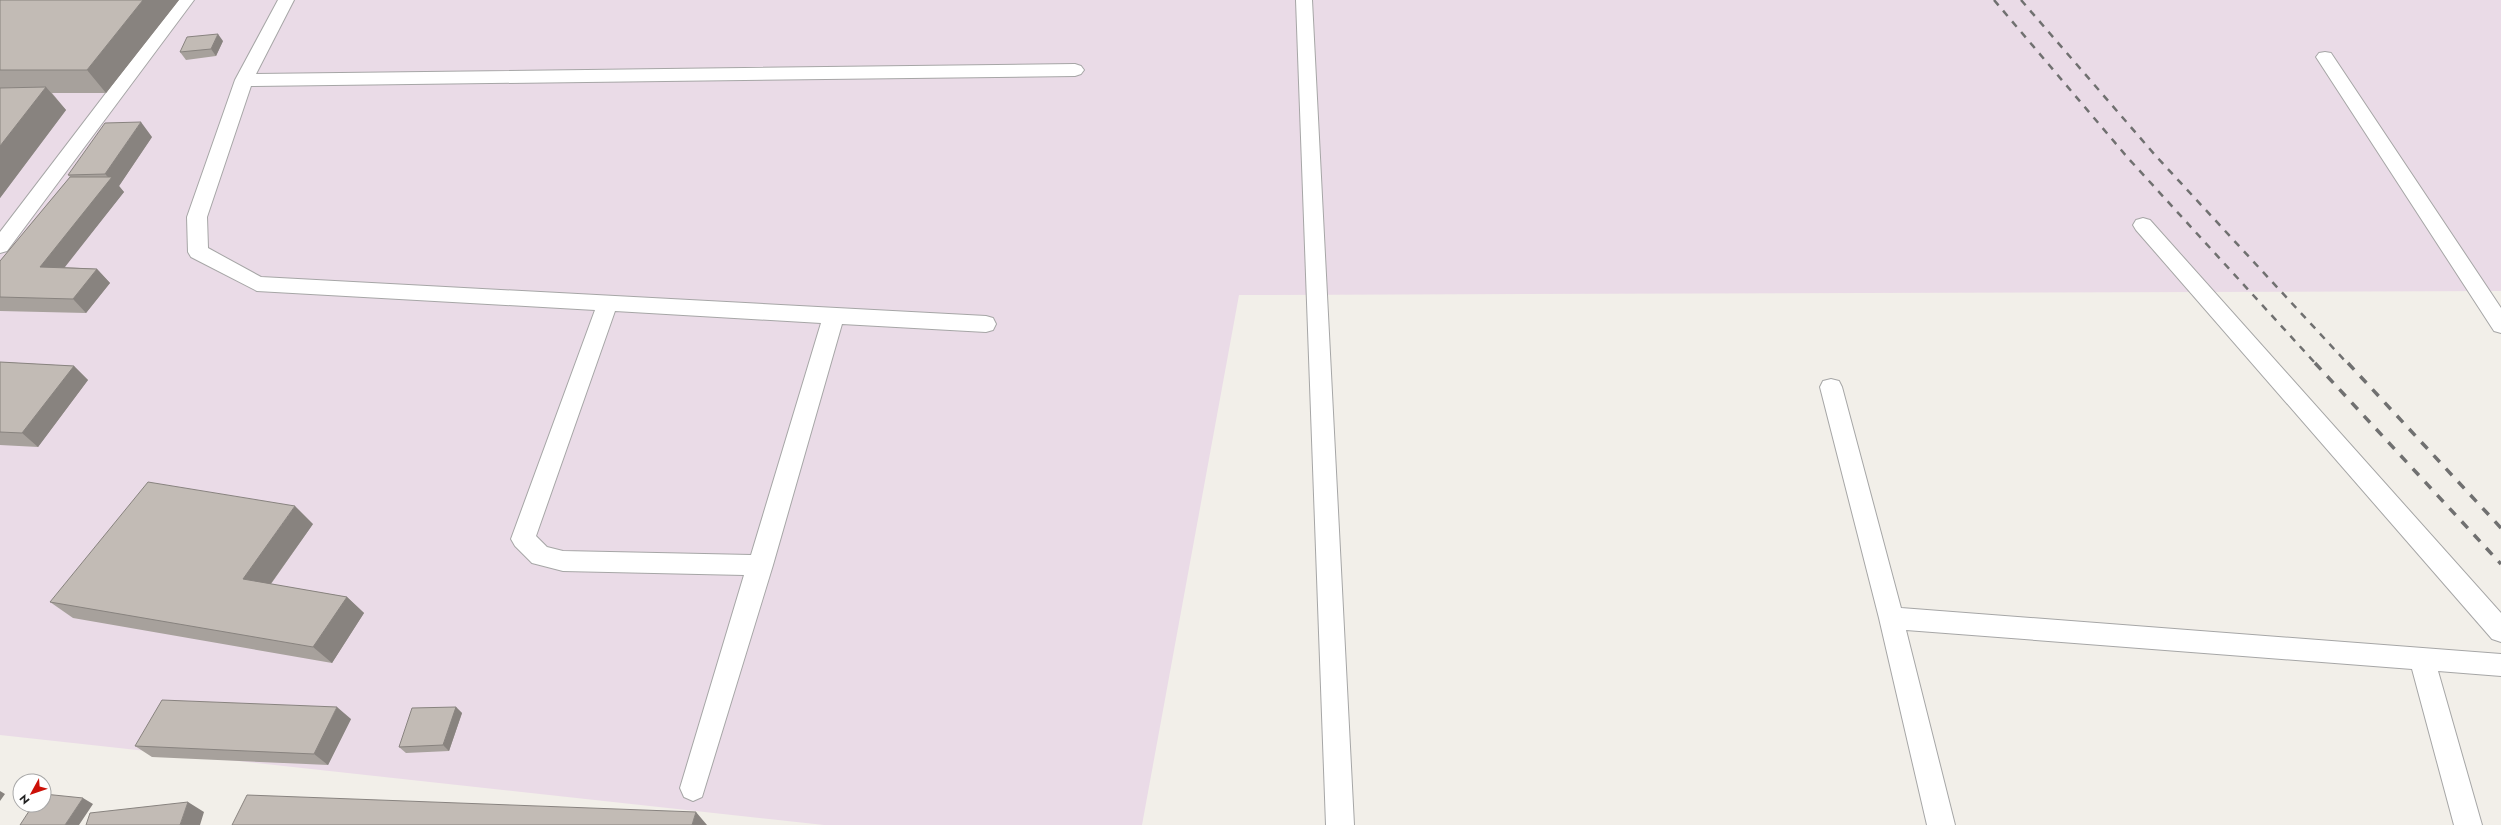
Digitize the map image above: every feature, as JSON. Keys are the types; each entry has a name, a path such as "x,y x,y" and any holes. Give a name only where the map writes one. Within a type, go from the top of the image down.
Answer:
{"street":[{"path":"0,246 186,0"},
{"path":"286,0 244,80 197,217 198,252 257,284 986,324"},
{"path":"1304,0 1340,825"},
{"path":"2325,57 2501,325"},
{"path":"244,80 1075,70"},
{"path":"2143,225 2501,631"},
{"path":"608,303 523,539 540,556 563,561 761,565"},
{"path":"693,788 761,565 834,316"},
{"path":"1831,387 1891,618 1941,825"},
{"path":"1891,618 2501,665"},
{"path":"2422,659 2468,825"}],"shaded area":[{"path":"0,0 2501,0 2501,291 1239,295 1142,825 824,825 0,735"}],"building":[{"path":"0,0 143,0 87,70 0,70"},
{"path":"218,34 211,49 180,52 187,37"},
{"path":"46,87 0,146 0,88"},
{"path":"141,122 105,174 68,175 105,123"},
{"path":"70,177 112,177 40,267 97,269 73,299 0,297 0,261"},
{"path":"0,362 74,366 22,433 0,432"},
{"path":"148,482 295,506 243,579 347,597 313,647 50,602"},
{"path":"162,700 337,707 314,754 135,746"},
{"path":"456,707 443,745 399,747 412,708"},
{"path":"52,795 83,798 65,825 20,825 28,813 52,813"},
{"path":"247,795 696,812 692,825 232,825"},
{"path":"188,802 180,825 86,825 90,813"}],"railway":[{"path":"1994,0 2128,158 2316,364"},
{"path":"2021,0 2155,155 2348,364"},
{"path":"2315,363 2501,564"},
{"path":"2348,363 2501,528"}]}
